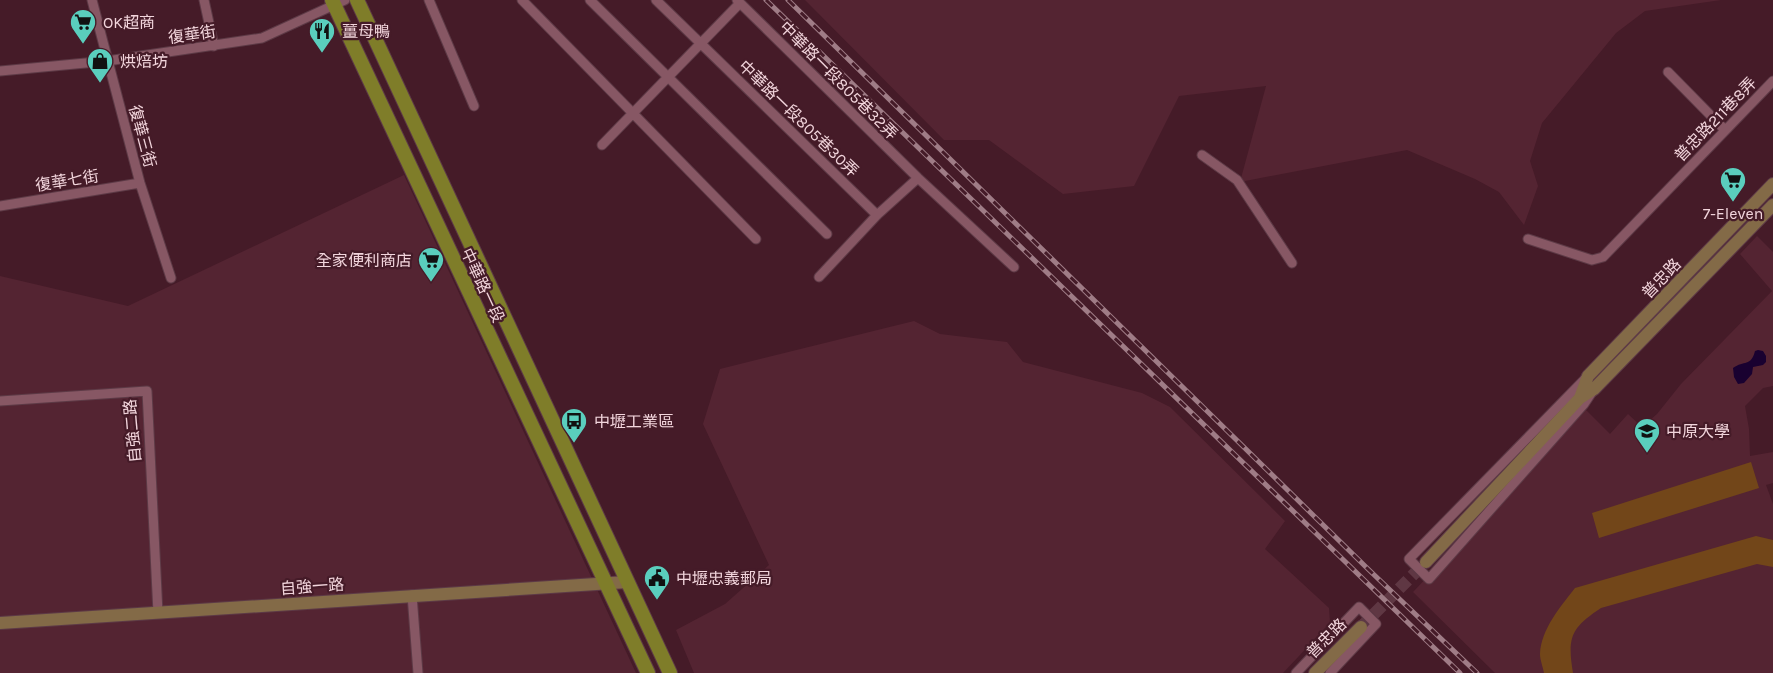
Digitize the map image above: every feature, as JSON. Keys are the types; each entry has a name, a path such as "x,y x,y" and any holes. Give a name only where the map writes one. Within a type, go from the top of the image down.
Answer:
{"main road":[{"name":"中華路一段","path":"357,0 670,673"},
{"name":"中華路一段","path":"337,2 543,453 648,673"}],"street":[{"name":"復華三街","path":"92,0 140,183 171,278"},
{"path":"204,0 214,46"},
{"path":"429,0 474,106"},
{"path":"522,0 756,238"},
{"path":"590,0 827,234"},
{"name":"中華路一段805巷30弄","path":"656,0 877,215"},
{"path":"602,145 738,1"},
{"name":"中華路一段805巷32弄","path":"738,1 918,178 1014,267"},
{"name":"復華街","path":"0,71 107,61 262,38 337,2"},
{"path":"1668,72 1725,130"},
{"name":"普忠路211巷8弄","path":"1528,240 1592,260 1603,257 1773,81"},
{"path":"1202,155 1237,180 1292,263"},
{"path":"819,277 877,215 918,178"},
{"name":"復華七街","path":"0,206 140,183"},
{"name":"普忠路","path":"1580,398 1588,376 1773,184"},
{"name":"普忠路","path":"1426,561 1580,398 1594,389 1773,205"},
{"path":"1588,376 1409,559 1429,579 1584,404 1594,389"},
{"name":"自強二路","path":"0,401 147,392 158,613"},
{"name":"自強一路","path":"0,623 627,582"},
{"path":"412,596 418,673"},
{"path":"1296,673 1359,607 1376,624 1330,673"},
{"name":"普忠路","path":"1315,673 1361,627"}],"shaded area":[{"path":"805,0 1721,0 1645,11 1616,33 1542,123 1530,161 1538,186 1524,225 1499,192 1475,179 1407,150 1240,182 1266,86 1179,96 1134,186 1063,194 989,140 944,140"},
{"path":"404,175 636,673 0,673 0,276 128,306"},
{"name":"中原大學","path":"1757,236 1773,252 1773,386 1763,388 1745,406 1750,456 1773,452 1773,483 1766,485 1773,504 1773,673 1495,673 1413,592 1586,410 1610,434 1628,414 1642,427 1657,414 1681,384 1772,291 1740,254"},
{"path":"914,321 940,334 1007,342 1023,362 1142,393 1170,407 1285,521 1265,549 1329,608 1330,623 1283,673 694,673 676,630 725,604 769,565 703,424 720,369"},
{"path":"1758,350 1763,351 1766,362 1753,367 1752,374 1744,383 1738,384 1733,368 1749,361"},
{"path":"1751,462 1759,488 1599,538 1592,513"},
{"path":"1756,536 1773,540 1773,567 1757,564 1601,608 1583,622 1574,634 1571,642 1573,673 1544,673 1540,654 1544,636 1553,618 1575,588"}],"tunnel":[{"path":"1361,627 1426,562"}],"railway":[{"path":"766,0 1460,673"},
{"path":"788,0 1477,673"}],"place":[{"name":"OK超商","path":"83,45"},
{"name":"薑母鴨","path":"322,54"},
{"name":"烘焙坊","path":"100,84"},
{"name":"7-Eleven","path":"1733,203"},
{"name":"全家便利商店","path":"431,283"},
{"name":"中壢工業區","path":"574,444"},
{"name":"中原大學","path":"1647,454"},
{"name":"中壢忠義郵局","path":"657,601"}]}
